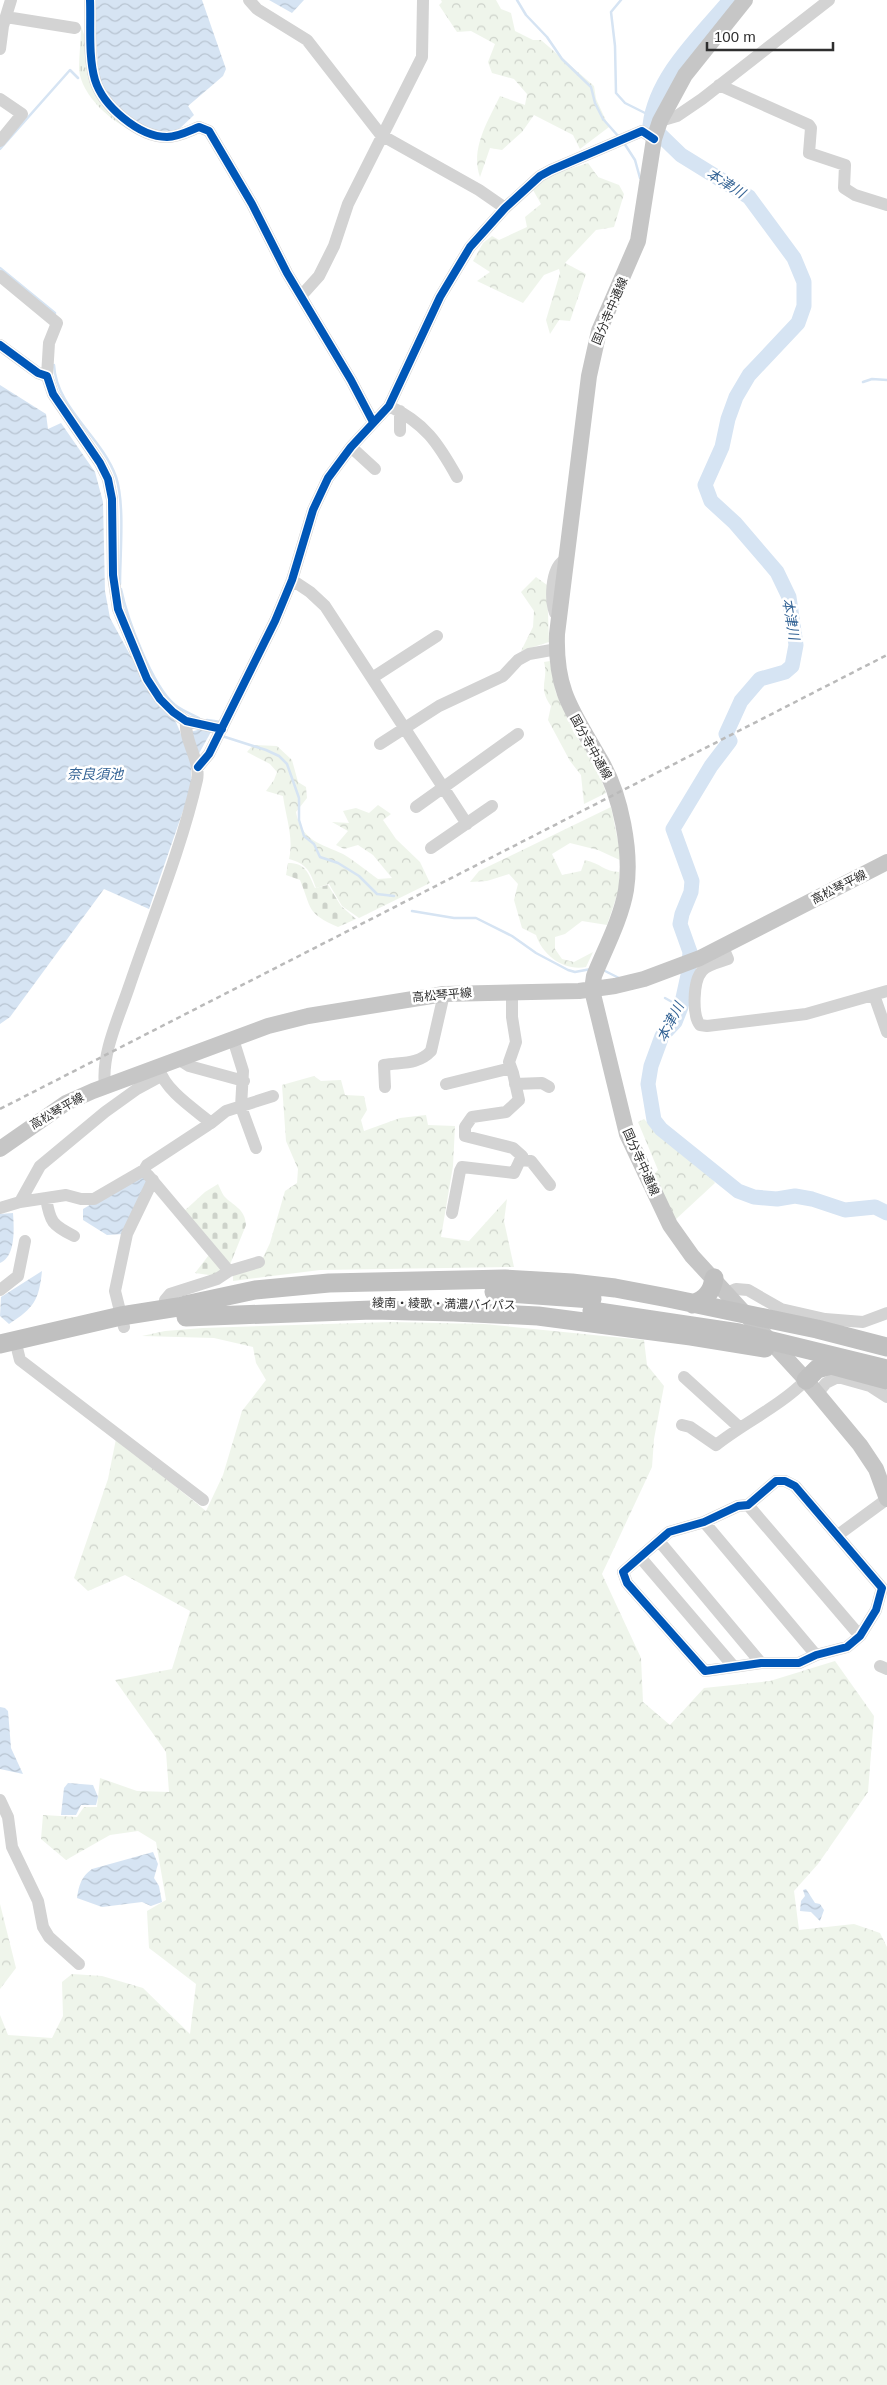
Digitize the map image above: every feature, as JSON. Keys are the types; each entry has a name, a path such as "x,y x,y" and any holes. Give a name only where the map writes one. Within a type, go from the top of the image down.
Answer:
{"highway":[{"path":"693,1304 701,1301 709,1294 714,1278"},
{"path":"185,1311 255,1290 329,1283 506,1279 615,1288 887,1347"},
{"name":"綾南・綾歌・満濃バイパス","path":"8,1347 123,1322 185,1311 320,1292 401,1290 507,1292 592,1305 739,1332 887,1369"},
{"name":"綾南・綾歌・満濃バイパス","path":"592,1305 738,1321 887,1356"},
{"name":"綾南・綾歌・満濃バイパス","path":"123,1322 165,1309 185,1311"},
{"path":"185,1311 372,1310 538,1316 691,1336 779,1350 887,1380"},
{"path":"811,1387 821,1367 831,1365 841,1367"}],"main road":[{"name":"国分寺中通線","path":"745,0 685,75 657,130 638,242 604,317 593,353 557,649 564,693 581,730 602,761 610,781 624,830 626,890 594,976 592,990 627,1134 640,1166 679,1241 779,1350 869,1456 882,1483 887,1499"},
{"name":"高松琴平線","path":"0,1149 66,1103 105,1086 159,1071 178,1059 291,1019 444,994 592,990 626,984 679,967 723,947 887,862"}],"street":[{"path":"0,49 11,0"},
{"path":"82,0 87,27 91,32"},
{"path":"90,0 95,81 100,90 122,117 138,129 156,136 172,136 199,127 209,131 374,422"},
{"path":"249,0 257,9 307,40 382,135 479,190 505,208"},
{"path":"301,296 319,276 334,246 348,204 422,57 423,0"},
{"path":"196,763 205,760 271,629 292,580 313,510 328,478 351,447 374,422 394,408 440,297 478,236 540,176 621,139 642,131 657,130 830,0"},
{"path":"6,17 76,28"},
{"path":"719,85 809,125 812,128 809,153 845,166 844,188 855,196 887,205"},
{"path":"0,99 22,114 0,141"},
{"path":"0,276 57,323 49,343 47,376 53,394 100,463 108,479 112,499 113,575 118,609 147,679 160,699 186,726 196,763 178,842 111,1041 105,1086"},
{"path":"0,345 38,373 47,376"},
{"path":"394,408 400,431"},
{"path":"394,408 432,436 442,448 457,477"},
{"path":"351,447 375,469"},
{"path":"292,580 325,606 467,824"},
{"path":"372,678 437,636"},
{"path":"380,744 439,706 498,679 518,660 529,654 557,649"},
{"path":"186,726 222,729"},
{"path":"416,807 518,734"},
{"path":"431,848 492,806"},
{"path":"723,947 728,959 706,967 698,977 694,1012 700,1025 707,1026 780,1019 887,991"},
{"path":"452,1213 462,1167 514,1173 521,1160 522,1156 513,1148 465,1136 465,1127 472,1117 506,1112 519,1100 509,1059 516,1042 512,1017 512,991"},
{"path":"385,1087 384,1065 414,1062 425,1057 431,1051 444,994"},
{"path":"874,995 887,1032"},
{"path":"234,1039 244,1081 241,1107 256,1148"},
{"path":"178,1059 189,1066 244,1081"},
{"path":"446,1084 511,1068"},
{"path":"20,1202 40,1166 105,1112 159,1071 179,1097 211,1123"},
{"path":"515,1084 542,1083 549,1087"},
{"path":"0,1208 20,1202 66,1195 81,1199 94,1199 144,1170 147,1165 226,1112 273,1096"},
{"path":"521,1160 531,1161 550,1185"},
{"path":"144,1170 229,1271"},
{"path":"123,1322 115,1294 127,1234 153,1180"},
{"path":"46,1198 49,1216 56,1226 74,1236"},
{"path":"0,1290 18,1276 25,1241"},
{"path":"165,1309 165,1300 170,1294 217,1279 229,1271 260,1262"},
{"path":"727,1293 736,1289 748,1290 781,1309 825,1319 863,1322 887,1313"},
{"path":"8,1347 20,1360 203,1500"},
{"path":"684,1377 739,1427"},
{"path":"682,1425 698,1431 716,1444 739,1427 784,1400 838,1377 870,1386 887,1398"},
{"path":"776,1481 785,1481 794,1486 838,1535 882,1588 876,1610 860,1636 847,1647 816,1655 799,1663 761,1663 705,1671 627,1583 623,1572 669,1532 704,1522 738,1506 748,1505 776,1481"},
{"path":"838,1535 887,1499"},
{"path":"748,1505 860,1636"},
{"path":"704,1522 816,1655"},
{"path":"659,1541 761,1663"},
{"path":"640,1558 734,1667"},
{"path":"0,1800 8,1817 12,1847 38,1901 42,1927 49,1937 79,1964"}],"green space":[{"path":"441,0 496,0 501,9 511,13 515,31 533,40 541,40 594,86 596,99 609,127 580,149 573,135 534,115 522,132 502,150 490,148 480,177 477,167 479,146 486,125 500,96 525,105 527,94 514,79 492,73 488,62 495,44 471,31 457,32 439,5 442,2"},
{"path":"81,26 86,40 134,132 107,115 85,89 79,69"},
{"path":"588,163 598,177 619,185 624,194 614,227 596,230 565,263 586,274 570,321 559,320 550,334 546,320 560,273 559,269 544,275 523,303 477,281 490,272 473,261 483,243 492,236 499,240 527,227 525,217 541,204 533,190 550,175"},
{"path":"536,577 547,585 549,642 521,651 533,627 534,611 521,592"},
{"path":"550,661 556,693 574,733 596,764 606,793 584,804 581,775 570,761 548,720 551,706 544,688 544,662"},
{"path":"253,745 277,746 292,760 298,782 306,787 307,798 296,812 302,829 314,840 343,854 378,879 392,878 373,855 358,845 344,849 336,845 348,831 332,822 349,823 343,811 356,808 369,813 378,805 391,814 383,820 396,839 420,862 430,883 359,918 342,906 329,884 316,888 307,869 300,863 289,859 291,843 283,796 266,791 277,772 270,764 247,752"},
{"path":"611,807 622,861 598,850 570,843 552,854 562,875 581,871 585,860 610,871 619,872 619,889 607,925 582,921 565,934 555,937 555,949 562,959 574,962 593,952 586,967 570,967 555,960 539,943 536,935 522,928 514,900 518,884 509,874 487,881 470,882 479,871"},
{"path":"288,863 294,863 303,867 315,888 328,885 341,906 356,919 338,927 315,914 300,880 286,875"},
{"path":"314,1076 321,1081 341,1080 345,1095 364,1096 367,1110 361,1120 364,1131 400,1118 426,1115 428,1125 455,1126 453,1166 441,1237 469,1241 507,1199 504,1221 514,1267 320,1270 233,1281 233,1274 259,1266 270,1243 285,1191 297,1183 298,1169 286,1141 282,1085"},
{"path":"644,1119 659,1135 704,1167 715,1183 675,1220 652,1176 658,1170 638,1122"},
{"path":"218,1184 224,1196 241,1211 246,1225 229,1267 216,1276 195,1273 212,1251 182,1213 205,1192"},
{"path":"391,1322 484,1324 644,1340 647,1365 664,1386 654,1439 652,1467 602,1574 641,1658 643,1702 670,1725 704,1688 770,1681 835,1661 874,1716 868,1792 818,1864 794,1891 799,1930 854,1924 880,1933 887,1947 887,2385 0,2385 0,2015 8,2035 52,2038 63,2016 62,1982 72,1974 102,1976 143,1988 190,2034 196,1984 149,1948 147,1911 166,1900 156,1842 138,1831 110,1835 66,1860 41,1839 43,1815 77,1817 84,1807 97,1807 100,1778 137,1791 169,1792 166,1752 115,1680 172,1669 190,1611 125,1575 88,1591 74,1578 108,1479 116,1439 206,1511 223,1475 242,1411 266,1380 256,1363 253,1347 214,1338 142,1336 165,1331 203,1328"},
{"path":"0,1904 16,1968 0,1989"}],"water":[{"path":"93,0 202,0 226,69 223,76 188,106 194,115 176,132 156,132 133,120 105,93 99,77"},
{"path":"269,0 304,0 292,13"},
{"name":"奈良須池","path":"0,385 46,414 48,429 61,423 95,472 103,502 105,591 110,618 147,686 159,704 176,722 181,734 206,728 212,730 191,768 191,788 149,909 104,889 10,1017 0,1024"},
{"path":"141,1175 150,1183 123,1234 107,1235 83,1220 83,1209"},
{"path":"13,1213 13,1241 9,1254 0,1263 0,1214"},
{"path":"42,1271 39,1289 34,1302 30,1308 9,1324 0,1316 1,1297"},
{"path":"0,1707 8,1711 11,1748 23,1774 0,1769"},
{"path":"68,1783 93,1785 98,1797 96,1805 81,1805 76,1815 61,1815 64,1788"},
{"path":"153,1852 158,1864 154,1878 159,1886 162,1902 151,1906 142,1902 102,1907 77,1898 81,1882 92,1869"},
{"path":"806,1889 815,1903 820,1904 824,1910 820,1921 811,1912 800,1911 801,1901 805,1896 803,1890"}],"waterway":[{"path":"517,0 526,15 547,37 562,59 591,87 595,103 603,119 619,137"},
{"path":"621,0 611,12 615,46 616,93 625,103 651,116"},
{"name":"本津川","path":"730,0 693,42 670,73 654,107 650,125 681,155 749,197 794,258 804,282 804,306 798,323 749,375 736,397 728,419 722,447 705,485 711,501 735,523 777,572 789,597 796,645 792,666 785,672 760,679 741,701 726,734 730,741 711,766 673,829 692,881 691,892 680,924 690,952 688,975 681,1007 675,1022 662,1036 651,1066 648,1084 654,1120 661,1129 738,1191 754,1197 777,1199 795,1196 812,1199 845,1210 875,1207 887,1213"},
{"path":"0,149 70,70 78,78"},
{"path":"624,143 635,160 640,178"},
{"path":"0,268 55,313"},
{"path":"54,365 57,381 63,395 71,409 101,449 116,477 119,488 121,515 120,584"},
{"path":"863,382 872,379 887,380"},
{"path":"121,589 142,651 158,683 166,696 175,705 199,718"},
{"path":"207,720 221,722"},
{"path":"222,736 279,756 287,764 299,798 299,820 304,836 314,844 320,857 338,863 359,876 377,894 394,896"},
{"path":"412,911 454,918 476,918 512,936 536,953 568,970 575,972 591,969"},
{"path":"605,971 619,978"},
{"path":"665,998 681,1007"}],"railway":[{"path":"0,1109 887,655"}],"cycle path":[{"path":"90,0 91,51 93,71 99,90 114,109 134,126 145,132 167,137 183,134 199,127 209,131 252,204 287,273 351,380 373,422"},
{"path":"198,767 209,754 275,621 292,580 313,510 328,478 351,447 389,406 440,297 470,247 505,208 540,176 642,131 654,139"},
{"path":"0,345 38,373 47,376 53,394 100,463 108,479 112,499 113,575 118,609 147,679 160,699 173,712 186,721 222,729"},
{"path":"776,1481 785,1481 795,1486 882,1588 876,1610 860,1636 847,1647 816,1655 799,1663 761,1663 705,1671 627,1583 623,1572 669,1532 704,1522 738,1506 748,1505 776,1481"}]}
